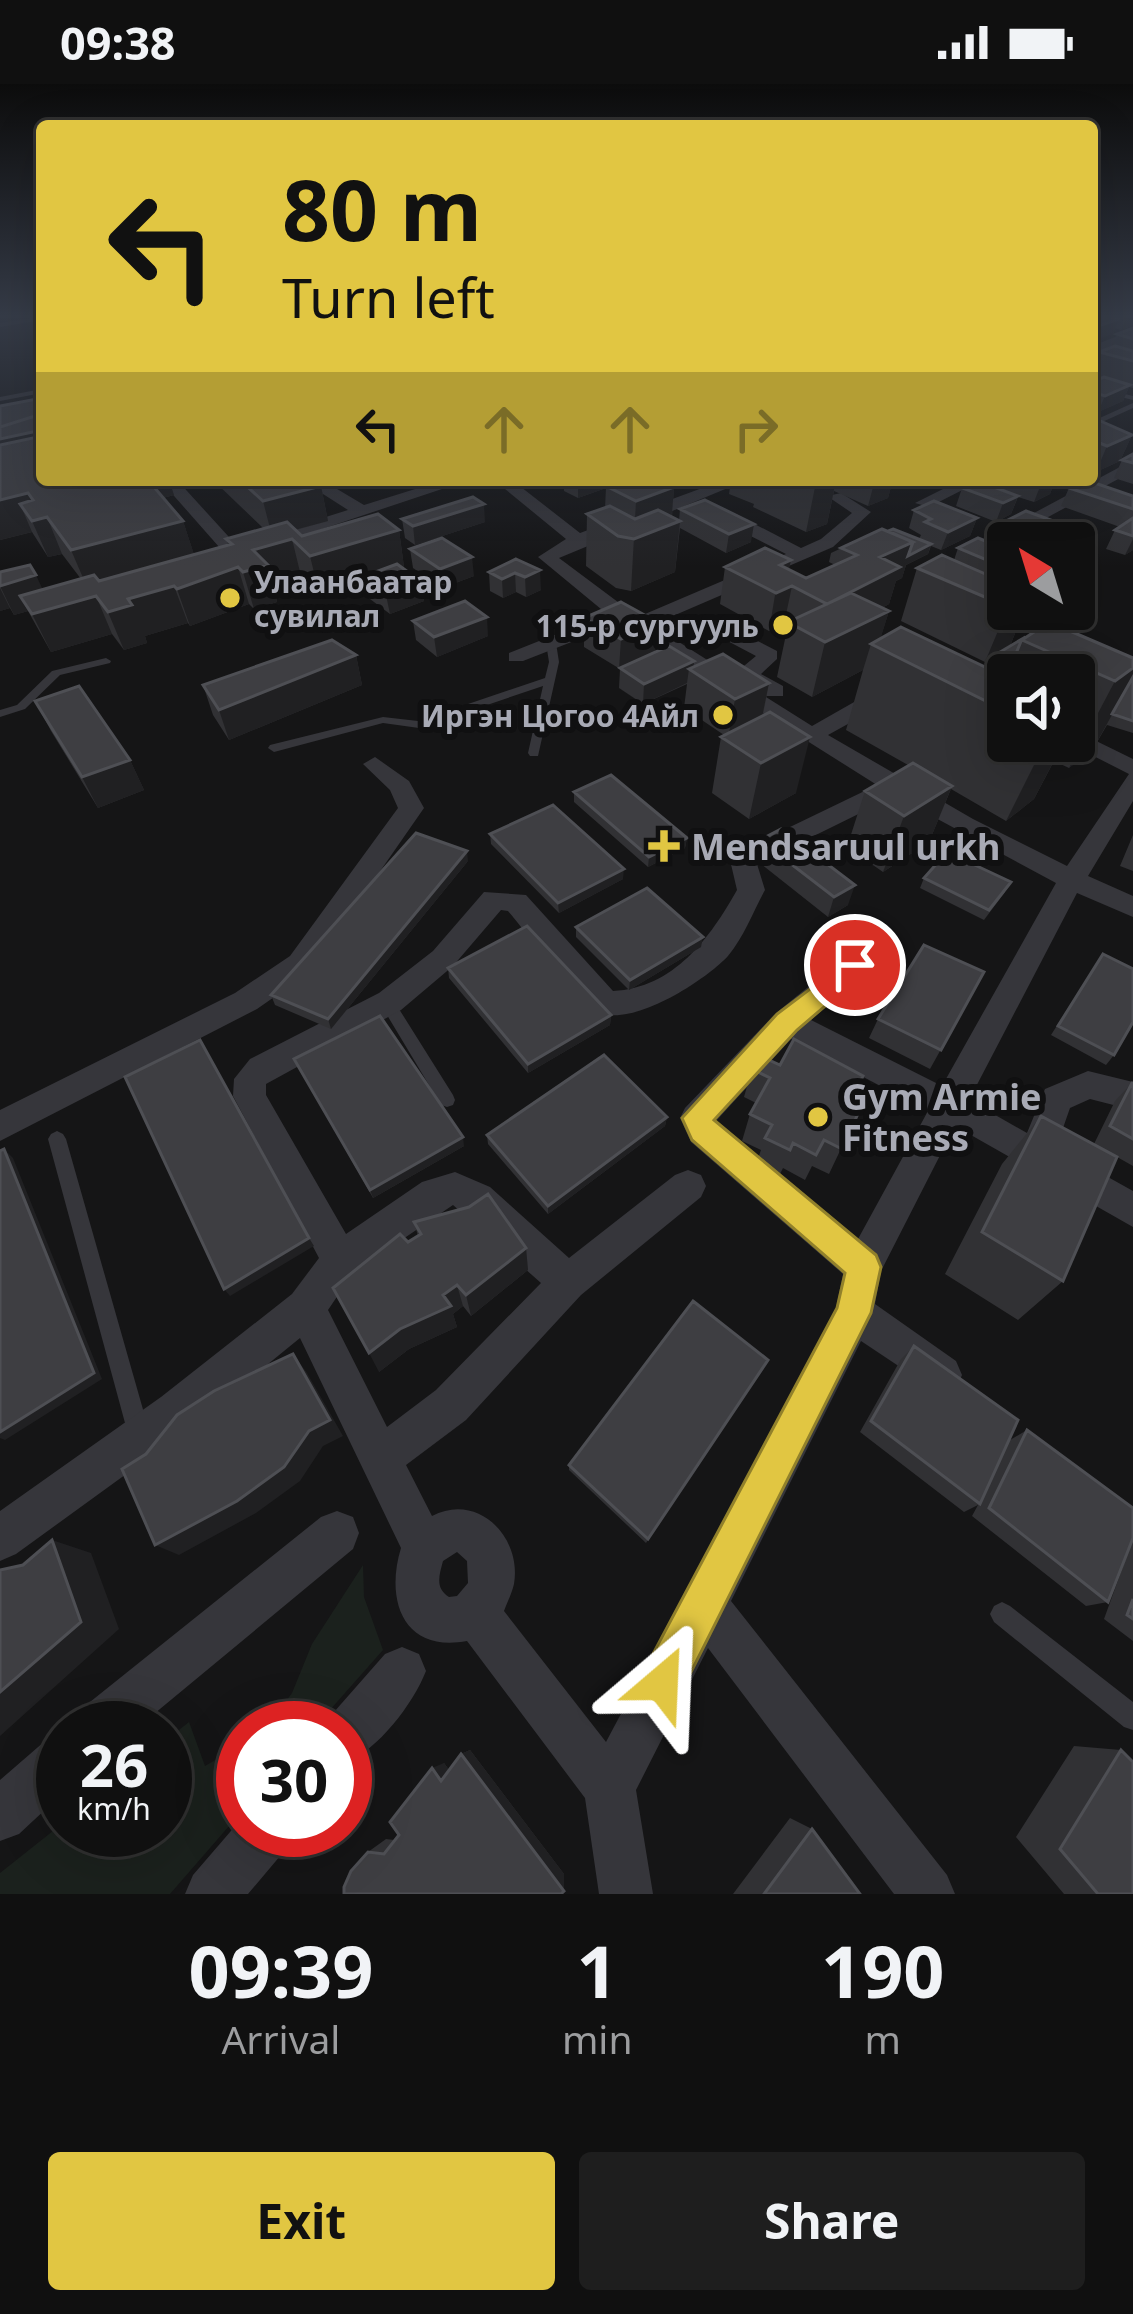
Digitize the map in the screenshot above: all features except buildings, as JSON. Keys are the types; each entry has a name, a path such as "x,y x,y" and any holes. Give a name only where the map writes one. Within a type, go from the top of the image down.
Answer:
{"street":[{"path":"1112,450 1133,461"},
{"path":"1098,482 1133,461"},
{"path":"173,486 233,552"},
{"path":"301,486 326,489 362,512"},
{"path":"213,558 442,486"},
{"path":"510,486 578,540"},
{"path":"723,486 578,540 547,557 632,619 823,729"},
{"path":"923,503 961,486"},
{"path":"1083,486 1089,488"},
{"path":"980,541 1092,486"},
{"path":"517,657 632,619 826,543 863,512 835,496"},
{"path":"733,520 800,554"},
{"path":"710,624 770,655 747,675 894,787 991,843 1133,907"},
{"path":"823,729 904,683"},
{"path":"1095,749 1133,768"},
{"path":"0,1126 246,1001 300,964 411,808 400,786 376,764"},
{"path":"610,1788 854,1313 863,1267 1069,880 1133,782"},
{"path":"340,1260 250,1096 250,1079 261,1068 388,1006 473,928 494,899 516,902 605,1002 623,1006 640,1001 718,948 751,890 742,860 894,787"},
{"path":"855,965 787,1022 697,1118 703,1131 863,1267"},
{"path":"787,1022 951,1107 1133,1210"},
{"path":"1036,1155 1057,1099 1088,1085 1130,1086"},
{"path":"379,1459 451,1405 568,1282 688,1186"},
{"path":"0,1538 140,1437 305,1308 340,1260 435,1194 455,1188 477,1199 568,1282"},
{"path":"305,1308 424,1547"},
{"path":"854,1313 966,1391"},
{"path":"453,1529 480,1538 493,1568 492,1585 476,1614 461,1622 444,1623 429,1616 413,1584 424,1547 453,1529"},
{"path":"131,1701 337,1533"},
{"path":"702,1602 928,1894"},
{"path":"476,1614 610,1788 626,1894"},
{"path":"372,1706 402,1671"},
{"path":"0,1814 36,1783"},
{"path":"212,1894 244,1857"}],"lane":[{"path":"1099,426 1133,401"},
{"path":"533,753 550,680 551,643"},
{"path":"0,714 21,707 56,673 106,661"},
{"path":"274,748 383,720 418,725 550,680"},
{"path":"388,1006 448,1100"},
{"path":"57,1139 140,1437"},
{"path":"1002,1614 1133,1718"}],"shaded area":[{"path":"363,1565 364,1597 383,1650 338,1701 286,1701 312,1644"},
{"path":"192,1730 205,1766 216,1760 216,1841 170,1894 0,1894 0,1873 36,1844 36,1857 192,1857"}],"place":[{"name":"Улаанбаатар сувилал","path":"230,598"},
{"name":"115-р сургууль","path":"783,625"},
{"name":"Иргэн Цогоо 4Айл","path":"723,715"},
{"name":"Mendsaruul urkh","path":"664,846"},
{"name":"Gym Armie Fitness","path":"818,1117"}],"route":[{"path":"662,1683 854,1313 863,1267 703,1131 697,1118 787,1022 855,965"}]}
